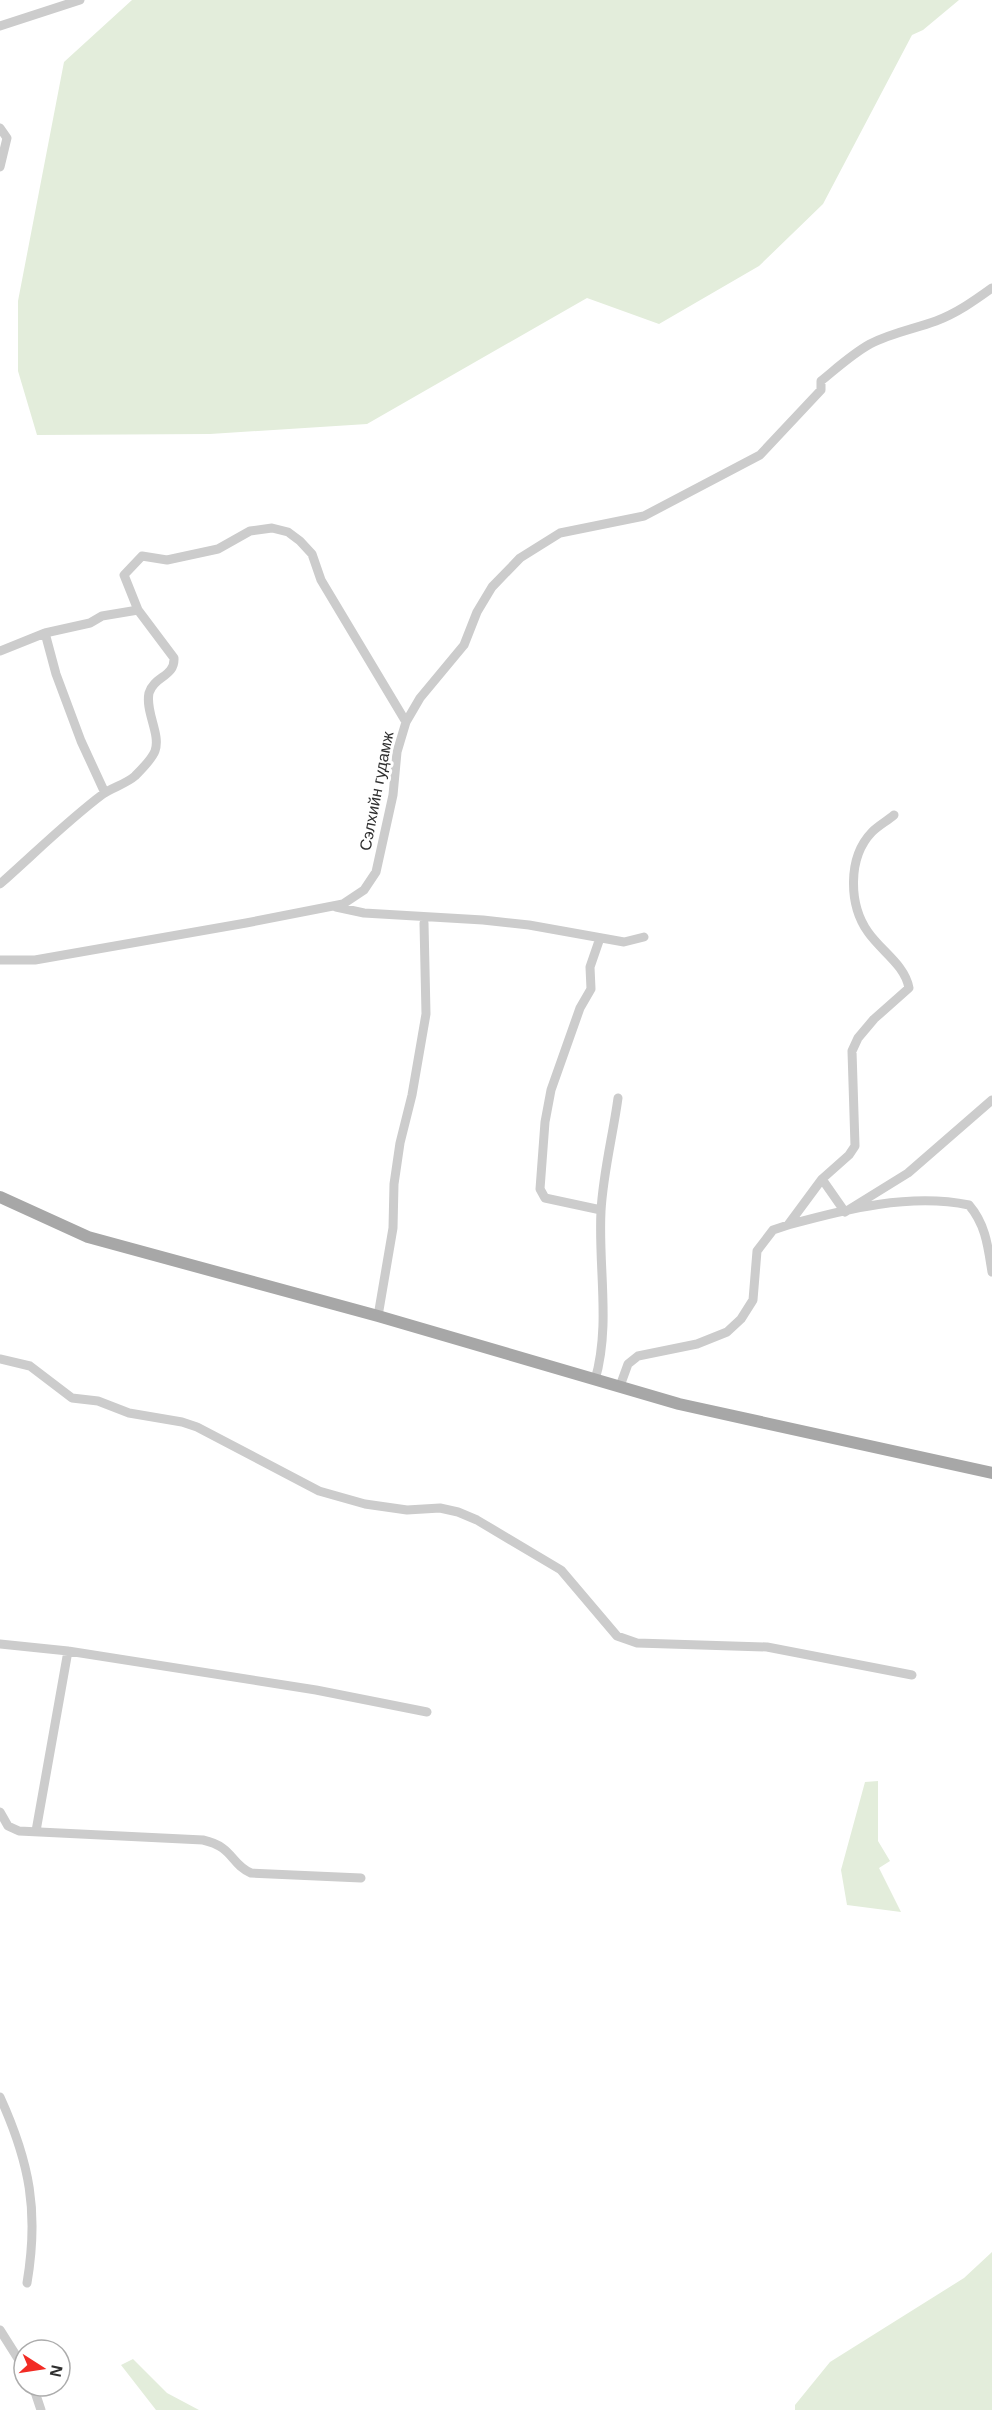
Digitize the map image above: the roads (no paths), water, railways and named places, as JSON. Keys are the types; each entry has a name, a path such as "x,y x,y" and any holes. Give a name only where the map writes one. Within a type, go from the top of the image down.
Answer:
{"main road":[{"path":"0,1197 88,1237 378,1316 679,1404 992,1473"}],"street":[{"path":"0,26 80,0"},
{"path":"0,128 7,138 0,167"},
{"name":"Сэлхийн гудамж","path":"0,960 35,960 331,906 343,903 364,890 376,872 393,795 397,752 406,722 420,698 464,645 477,612 492,587 519,558 560,533 644,516 760,455 820,390 821,381 842,363 896,332 935,321 962,309 992,288"},
{"path":"0,884 105,793 135,777 155,752 157,742 150,719 149,693 154,685 170,674 174,665 174,657 138,610 124,575 142,556 167,560 218,549 250,531 272,528 288,532 312,554 321,580 406,722"},
{"path":"0,651 45,633 90,623 102,616 138,610"},
{"path":"45,633 68,708 105,793"},
{"path":"788,1224 822,1179 849,1155 855,1146 852,1051 858,1038 874,1019 909,988 900,968 867,932 855,902 854,876 860,851 871,833 894,815"},
{"path":"331,906 364,913 529,925 624,942 644,937"},
{"path":"378,1316 393,1228 394,1184 400,1143 426,1014 424,923"},
{"path":"600,938 592,958 592,980 588,998 580,1008 551,1090 545,1122 540,1189 545,1198 558,1203 601,1210"},
{"path":"595,1380 600,1363 604,1276 601,1210 618,1098"},
{"path":"845,1212 908,1173 992,1100"},
{"path":"822,1179 845,1212"},
{"path":"620,1386 628,1364 638,1356 697,1344 727,1332 741,1319 753,1300 757,1251 773,1230 788,1224 892,1203 926,1201 969,1205 979,1217 985,1231 992,1272"},
{"path":"0,1359 30,1366 72,1398 98,1401 129,1413 182,1422 197,1427 319,1491 365,1504 407,1510 440,1508 477,1520 561,1570 617,1636 625,1640 637,1643 767,1647 912,1675"},
{"path":"0,1644 68,1651 356,1696 427,1712"},
{"path":"36,1831 68,1651"},
{"path":"0,1812 8,1826 18,1832 203,1840 225,1847 251,1874 361,1878"},
{"path":"0,2097 19,2138 33,2206 34,2244 27,2283"},
{"path":"0,2330 12,2349"}]}
